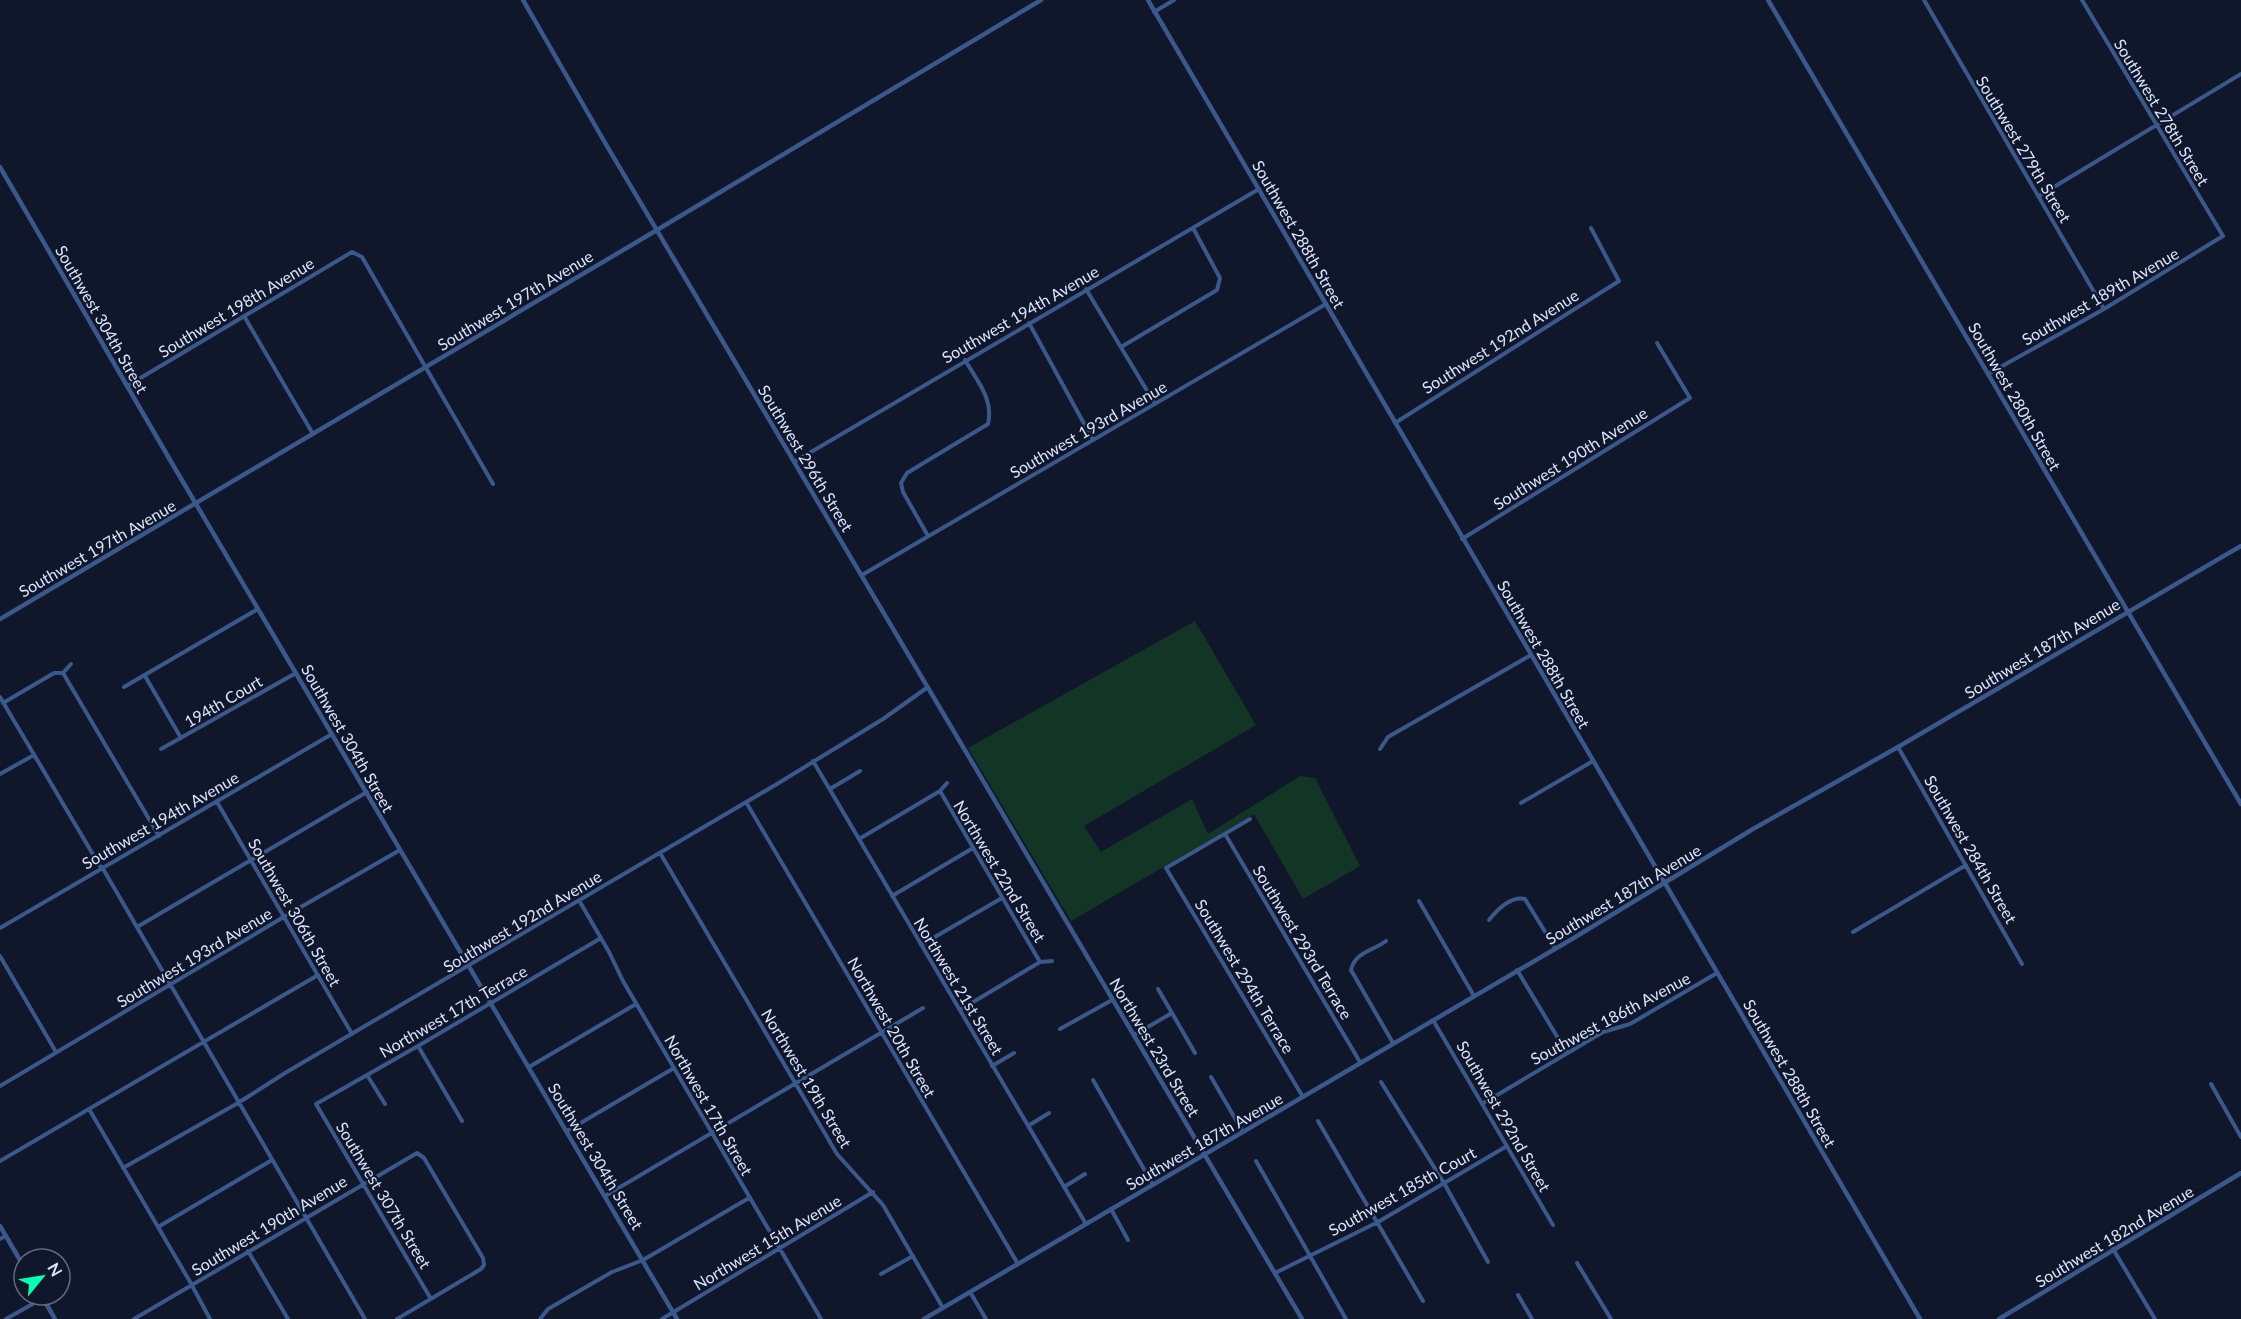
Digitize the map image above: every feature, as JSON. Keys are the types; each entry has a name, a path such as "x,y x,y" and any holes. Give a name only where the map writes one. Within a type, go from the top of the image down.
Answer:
{"street":[{"name":"Southwest 296th Street","path":"523,0 1069,926"},
{"name":"Southwest 197th Avenue","path":"0,619 1041,0"},
{"name":"Southwest 288th Street","path":"1148,0 1920,1319"},
{"path":"1154,12 1174,0"},
{"name":"Southwest 280th Street","path":"1768,0 2241,804"},
{"name":"Southwest 279th Street","path":"1924,0 2104,309"},
{"name":"Southwest 278th Street","path":"2082,0 2223,236"},
{"path":"2038,196 2241,74"},
{"name":"Southwest 304th Street","path":"0,167 677,1319"},
{"name":"Southwest 194th Avenue","path":"794,462 1259,189"},
{"path":"1121,347 1217,290 1220,278 1193,228"},
{"name":"Southwest 192nd Avenue","path":"1395,423 1619,281 1591,228"},
{"name":"Southwest 189th Avenue","path":"1989,374 2104,309 2223,236"},
{"name":"Southwest 198th Avenue","path":"127,386 352,252 362,256 426,367"},
{"path":"1086,289 1155,404"},
{"name":"Southwest 193rd Avenue","path":"862,576 1326,304"},
{"path":"244,316 313,434"},
{"path":"1029,323 1093,440"},
{"name":"Southwest 190th Avenue","path":"1462,538 1690,398 1657,343"},
{"path":"928,536 903,492 901,483 907,473 988,424 991,412 988,399 965,360"},
{"path":"426,367 493,484"},
{"name":"Southwest 187th Avenue","path":"927,1318 1753,829 1898,747 2241,546"},
{"path":"124,687 258,609"},
{"path":"1380,749 1389,737 1531,655"},
{"path":"63,673 71,664"},
{"path":"3,703 51,674 63,673"},
{"path":"63,673 159,836"},
{"name":"194th Court","path":"161,750 296,673"},
{"path":"145,676 181,738"},
{"name":"Southwest 192nd Avenue","path":"123,1168 580,902 883,719 928,687"},
{"path":"0,697 365,1319"},
{"name":"Southwest 194th Avenue","path":"0,928 332,734"},
{"name":"Southwest 284th Street","path":"1898,747 2022,964"},
{"path":"0,774 34,754"},
{"name":"Northwest 21st Street","path":"813,761 1086,1224"},
{"path":"1521,803 1593,761"},
{"path":"830,789 860,771"},
{"path":"859,839 940,791 947,783"},
{"name":"Northwest 22nd Street","path":"940,791 1040,962"},
{"path":"137,927 367,792"},
{"name":"Southwest 306th Street","path":"217,802 352,1034"},
{"name":"Northwest 20th Street","path":"746,802 1018,1264"},
{"path":"1225,834 1250,819"},
{"name":"Southwest 294th Terrace","path":"1225,834 1166,867 1303,1097"},
{"name":"Southwest 293rd Terrace","path":"1225,834 1360,1062"},
{"path":"892,896 973,848"},
{"name":"Southwest 193rd Avenue","path":"0,1086 400,850"},
{"name":"Northwest 19th Street","path":"660,853 837,1154 883,1205 943,1308"},
{"path":"1853,932 1966,865"},
{"path":"921,945 1002,898"},
{"path":"1489,920 1497,910 1512,901 1519,898 1525,899 1555,948"},
{"path":"1419,901 1474,996"},
{"name":"Northwest 17th Street","path":"580,902 636,1004 821,1319"},
{"name":"Northwest 23rd Street","path":"1069,926 1275,1273"},
{"name":"Northwest 17th Terrace","path":"316,1104 601,938"},
{"name":"Southwest 293rd Terrace","path":"1386,942 1356,959 1352,966 1352,974 1393,1044"},
{"path":"0,956 56,1052"},
{"path":"960,1010 1040,962 1052,961"},
{"path":"1517,970 1567,1053"},
{"name":"Southwest 186th Avenue","path":"1482,1104 1603,1032 1630,1024 1717,973"},
{"path":"0,1161 318,975"},
{"path":"1158,989 1195,1053"},
{"path":"1060,1029 1112,1000"},
{"path":"529,1067 636,1004"},
{"path":"605,1196 923,1008"},
{"path":"1134,1035 1172,1013"},
{"name":"Southwest 292nd Street","path":"1433,1020 1553,1225"},
{"path":"418,1046 462,1121"},
{"path":"992,1066 1014,1053"},
{"path":"567,1131 674,1068"},
{"path":"368,1075 385,1104"},
{"path":"1211,1077 1243,1132"},
{"path":"1093,1080 1152,1185"},
{"path":"1381,1082 1444,1183 1488,1262"},
{"path":"2211,1084 2241,1137"},
{"name":"Southwest 307th Street","path":"316,1104 431,1299"},
{"path":"89,1109 210,1319"},
{"path":"1028,1126 1049,1113"},
{"path":"1318,1121 1423,1301"},
{"name":"Southwest 185th Court","path":"1275,1273 1378,1222 1507,1146"},
{"name":"Southwest 190th Avenue","path":"134,1319 417,1153 424,1158 483,1258 484,1265 431,1299"},
{"path":"158,1227 272,1160"},
{"path":"1256,1161 1346,1319"},
{"name":"Southwest 182nd Avenue","path":"1999,1319 2241,1173"},
{"path":"1064,1187 1085,1174"},
{"name":"Northwest 15th Avenue","path":"662,1319 873,1192"},
{"path":"540,1319 548,1309 612,1272 643,1260 750,1198"},
{"path":"1111,1209 1128,1240"},
{"path":"0,1226 3,1237 12,1250"},
{"path":"2113,1249 2155,1319"},
{"path":"248,1251 288,1319"},
{"path":"881,1274 913,1256"},
{"path":"1577,1263 1611,1319"},
{"path":"1275,1273 1302,1319"},
{"path":"970,1292 986,1319"},
{"path":"1518,1295 1532,1319"},
{"path":"397,1319 431,1299"},
{"path":"6,1319 25,1307"}],"green space":[{"path":"1195,621 1256,725 1084,826 1101,852 1192,799 1208,834 1300,776 1315,778 1360,866 1303,899 1254,814 1071,921 968,748"}]}
